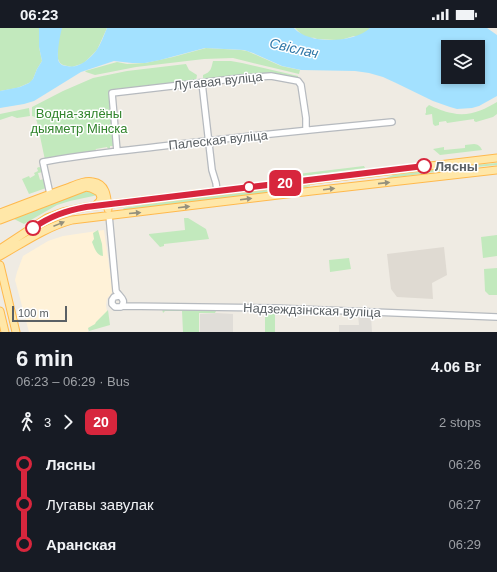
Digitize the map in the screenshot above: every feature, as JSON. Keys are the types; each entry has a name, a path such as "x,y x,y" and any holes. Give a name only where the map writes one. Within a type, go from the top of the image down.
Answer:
{"main road":[{"path":"0,249 48,218 71,210 108,204 344,175 497,158"},
{"path":"0,256 45,230 72,220 497,170"},
{"path":"344,175 346,187"},
{"path":"0,213 87,181 94,182 102,186 105,190 109,215"},
{"path":"0,220 86,188 91,188 99,192 100,201 95,206"},
{"path":"0,265 16,332"},
{"path":"0,310 5,332"}],"street":[{"name":"Лугавая вуліца","path":"117,151 112,93 241,78 271,76 298,81 301,85 306,118 306,130"},
{"path":"202,83 212,170 217,191"},
{"name":"Палеская вуліца","path":"50,194 43,162 117,151 392,122"},
{"path":"109,215 117,295"},
{"path":"117,295 122,298 124,304 118,308 112,304 112,300 117,295"},
{"name":"Надзеждзінская вуліца","path":"124,304 274,308 497,317"}],"shaded area":[{"path":"104,230 113,292 107,299 106,305 109,325 88,329 88,332 29,332 15,280 23,256 48,241 63,236"},
{"path":"444,247 447,275 432,283 433,299 397,297 391,289 387,254"},
{"path":"200,314 233,314 233,332 200,332"},
{"path":"358,315 371,316 372,332 339,332 339,325 359,325"}],"green space":[{"name":"Водна-зялёны дыяметр Мінска","path":"0,28 39,28 39,47 42,61 31,82 17,88 0,91"},
{"name":"Водна-зялёны дыяметр Мінска","path":"61,28 107,28 97,50 84,63 72,67 63,65 58,59 58,42"},
{"path":"295,28 370,28 359,37 354,36 337,41 308,38 301,35"},
{"path":"206,48 247,51 281,66 300,70 299,74 233,58 204,59 136,67 95,75 85,71 117,62 127,64 145,63"},
{"path":"213,61 231,61 242,63 298,76 298,79 272,74 203,82 203,75 208,73"},
{"name":"Водна-зялёны дыяметр Мінска","path":"186,64 189,70 197,75 196,81 113,91 115,144 114,146 110,146 110,149 107,147 96,149 95,152 45,160 37,122 35,117 32,116 32,107 93,78 127,71"},
{"path":"497,102 497,114 493,117 476,122 474,119 447,123 446,121 439,122 439,125 435,126 433,124 432,114 425,114 426,108 429,105 446,112 464,114 487,108"},
{"name":"Водна-зялёны дыяметр Мінска","path":"29,108 30,116 17,118 12,116 0,120 0,114"},
{"path":"474,144 479,146 482,150 440,155 433,149 444,147 444,150 465,148 465,145"},
{"path":"497,163 497,165 384,179 393,175"},
{"path":"364,166 365,168 279,179 281,176"},
{"path":"37,168 42,168 43,172 38,173 40,180 44,179 46,188 29,194 22,179 29,176 30,178 35,175 34,173 38,171"},
{"path":"310,185 299,189 123,209 149,204"},
{"path":"86,190 98,195 57,205 24,224 14,219 10,219"},
{"path":"184,218 188,218 206,229 209,239 164,244 164,246 160,247 149,235 185,230"},
{"path":"98,230 102,244 103,256 97,253 92,242 94,239 93,233"},
{"path":"497,235 497,256 483,258 481,237"},
{"path":"349,258 351,269 330,272 329,260"},
{"path":"497,268 497,295 489,295 485,291 484,269"},
{"path":"162,309 216,311 215,313 199,313 199,332 183,332 182,311 165,311 163,313"},
{"path":"108,310 110,325 89,331 88,328 95,324"},
{"path":"255,311 275,313 275,332 265,332 265,314 255,313"}],"water":[{"name":"Свіслач","path":"39,28 62,28 58,59 62,65 71,67 80,65 96,51 107,28 294,28 310,37 332,40 353,37 370,28 487,28 497,35 497,96 479,106 457,109 433,101 383,77 369,73 355,71 301,70 282,66 244,50 205,48 145,63 114,61 81,72 34,101 0,108 0,91 20,87 29,83 33,79 42,61 39,47"}],"bus line":[{"name":"20","path":"33,228 48,218 63,212 86,207 424,166"}],"place":[{"name":"Лясны","path":"424,166"}]}
